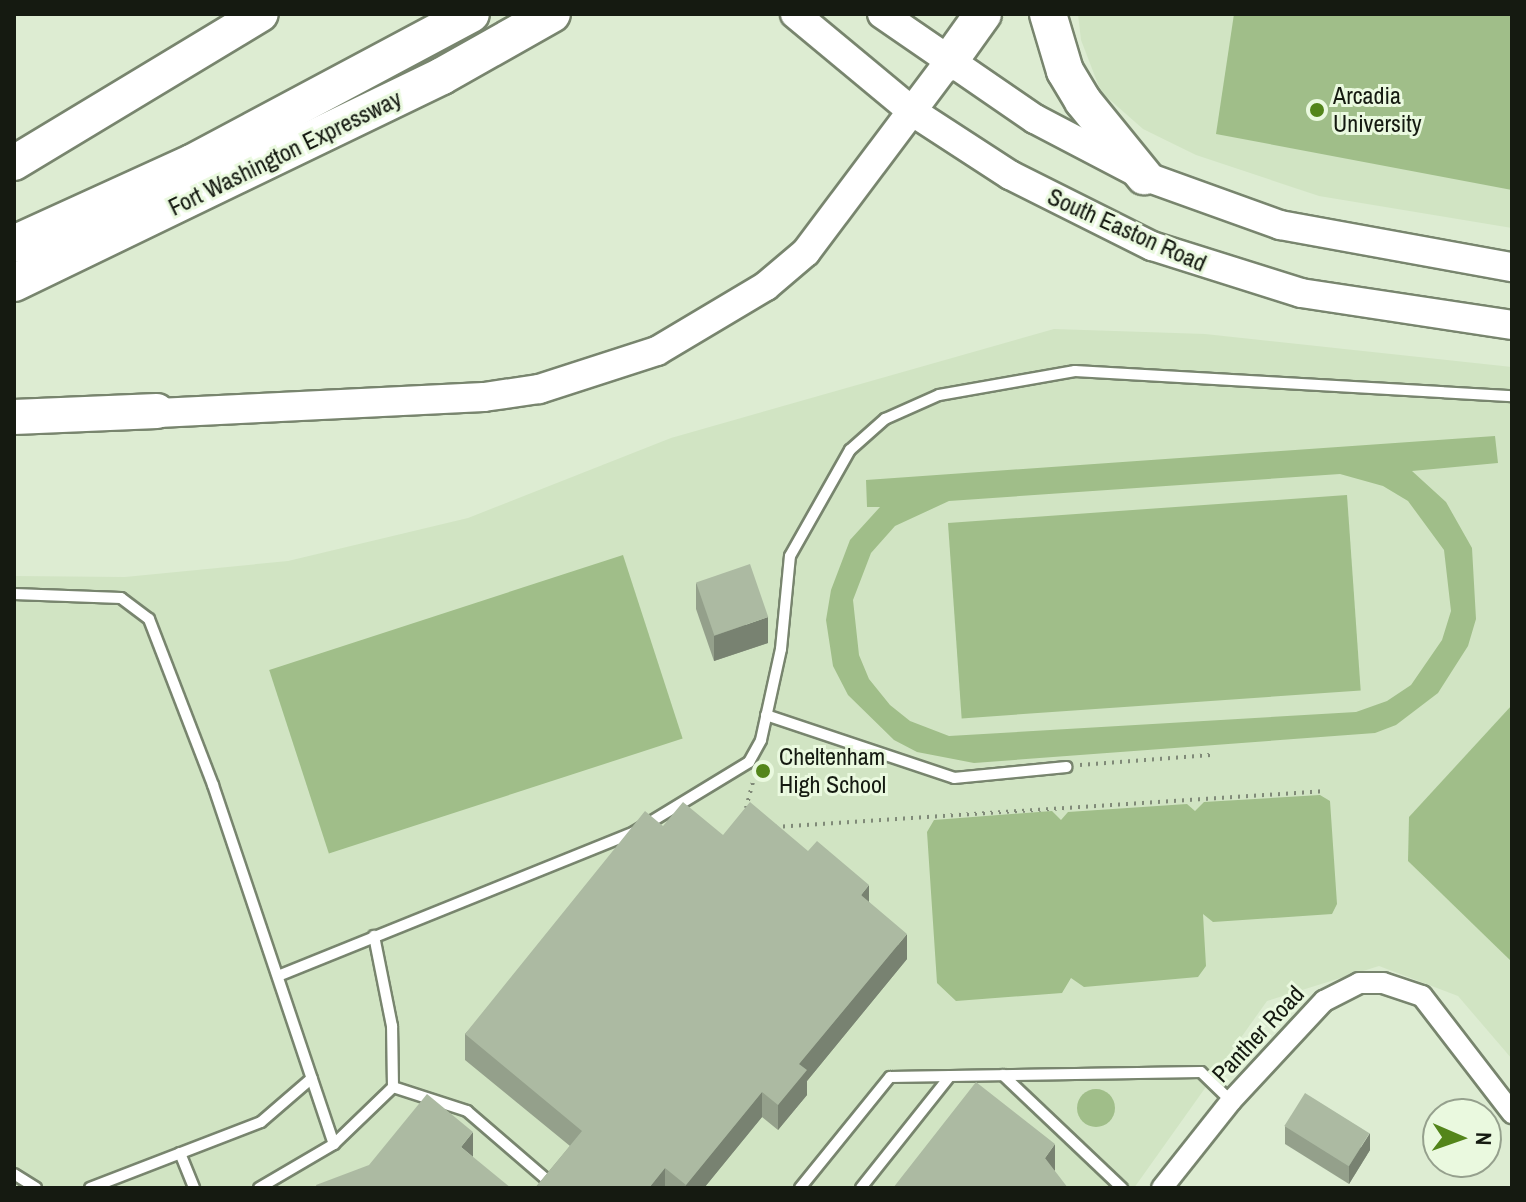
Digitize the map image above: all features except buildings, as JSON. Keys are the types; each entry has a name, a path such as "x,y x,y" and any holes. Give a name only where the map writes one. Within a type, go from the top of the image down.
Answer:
{"highway":[{"path":"14,163 261,14"},
{"name":"Fort Washington Expressway","path":"14,244 192,163 471,14"},
{"name":"Fort Washington Expressway","path":"14,283 442,76 552,14"},
{"path":"948,63 983,14"},
{"path":"1048,14 1077,91 1144,176"},
{"path":"14,417 157,411"}],"main road":[{"name":"South Easton Road","path":"795,14 913,112 1081,213 1222,272 1393,311 1512,325"},
{"path":"882,14 948,63 1035,119 1144,176 1280,225 1512,267"},
{"path":"14,431 157,411 484,397 539,389 657,351 766,286 806,252 948,63"}],"street":[{"name":"Panther Road","path":"1162,1188 1231,1101 1324,1001 1359,983 1383,983 1422,996 1512,1113"}],"lane":[{"path":"278,976 634,832 749,762 759,744 781,649 790,556 823,489 850,450 885,419 939,395 1075,371 1512,396"},
{"path":"14,594 121,598 149,619 278,976 334,1144"},
{"path":"766,715 954,778 1066,767"},
{"path":"259,1188 334,1144 393,1087 392,1026 374,936"},
{"path":"800,1188 890,1077 1201,1072 1231,1101"},
{"path":"1003,1075 1122,1188"},
{"path":"861,1188 950,1076"},
{"path":"90,1188 261,1122 312,1078"},
{"path":"393,1087 467,1111 545,1178"},
{"path":"180,1153 194,1188"},
{"path":"14,1174 36,1188"}],"path":[{"path":"753,820 745,813 759,744"},
{"path":"1105,754 1106,763"},
{"path":"1066,767 1211,755"},
{"path":"761,828 1326,791"}],"shaded area":[{"name":"Arcadia University","path":"1078,14 1512,14 1512,228 1319,196 1196,155 1143,129 1101,92 1081,40"},
{"name":"Arcadia University","path":"1234,14 1512,14 1512,190 1216,134"},
{"name":"Cheltenham High School","path":"1054,329 1205,334 1512,367 1512,1059 1458,996 1379,966 1267,1001 1134,1188 14,1188 14,576 125,577 288,561 468,518 671,438"},
{"path":"1495,436 1498,463 1412,471 1446,502 1472,548 1476,619 1468,646 1438,693 1396,725 1375,733 974,763 917,752 894,740 848,695 833,666 826,620 831,590 850,540 880,507 867,507 866,480","holes":["1340,474 1383,486 1408,501 1444,550 1451,611 1442,640 1411,685 1387,701 1356,712 949,736 910,721 890,705 869,679 859,655 853,600 871,553 895,526 949,501"]},
{"path":"1347,495 1361,691 962,718 948,523"},
{"path":"623,555 683,739 329,854 269,670"},
{"path":"1512,705 1512,962 1408,861 1409,817"},
{"path":"1320,795 1330,801 1337,904 1332,914 1213,922 1203,914 1206,966 1198,977 1084,987 1071,978 1062,993 956,1001 937,983 927,832 934,820 1052,811 1061,820 1068,812 1187,804 1195,811 1204,802"},
{"path":"1096,1089 1110,1094 1115,1108 1110,1122 1096,1127 1082,1122 1077,1108 1082,1094"}],"place":[{"name":"Arcadia University","path":"1317,110"},
{"name":"Cheltenham High School","path":"763,771"}]}
